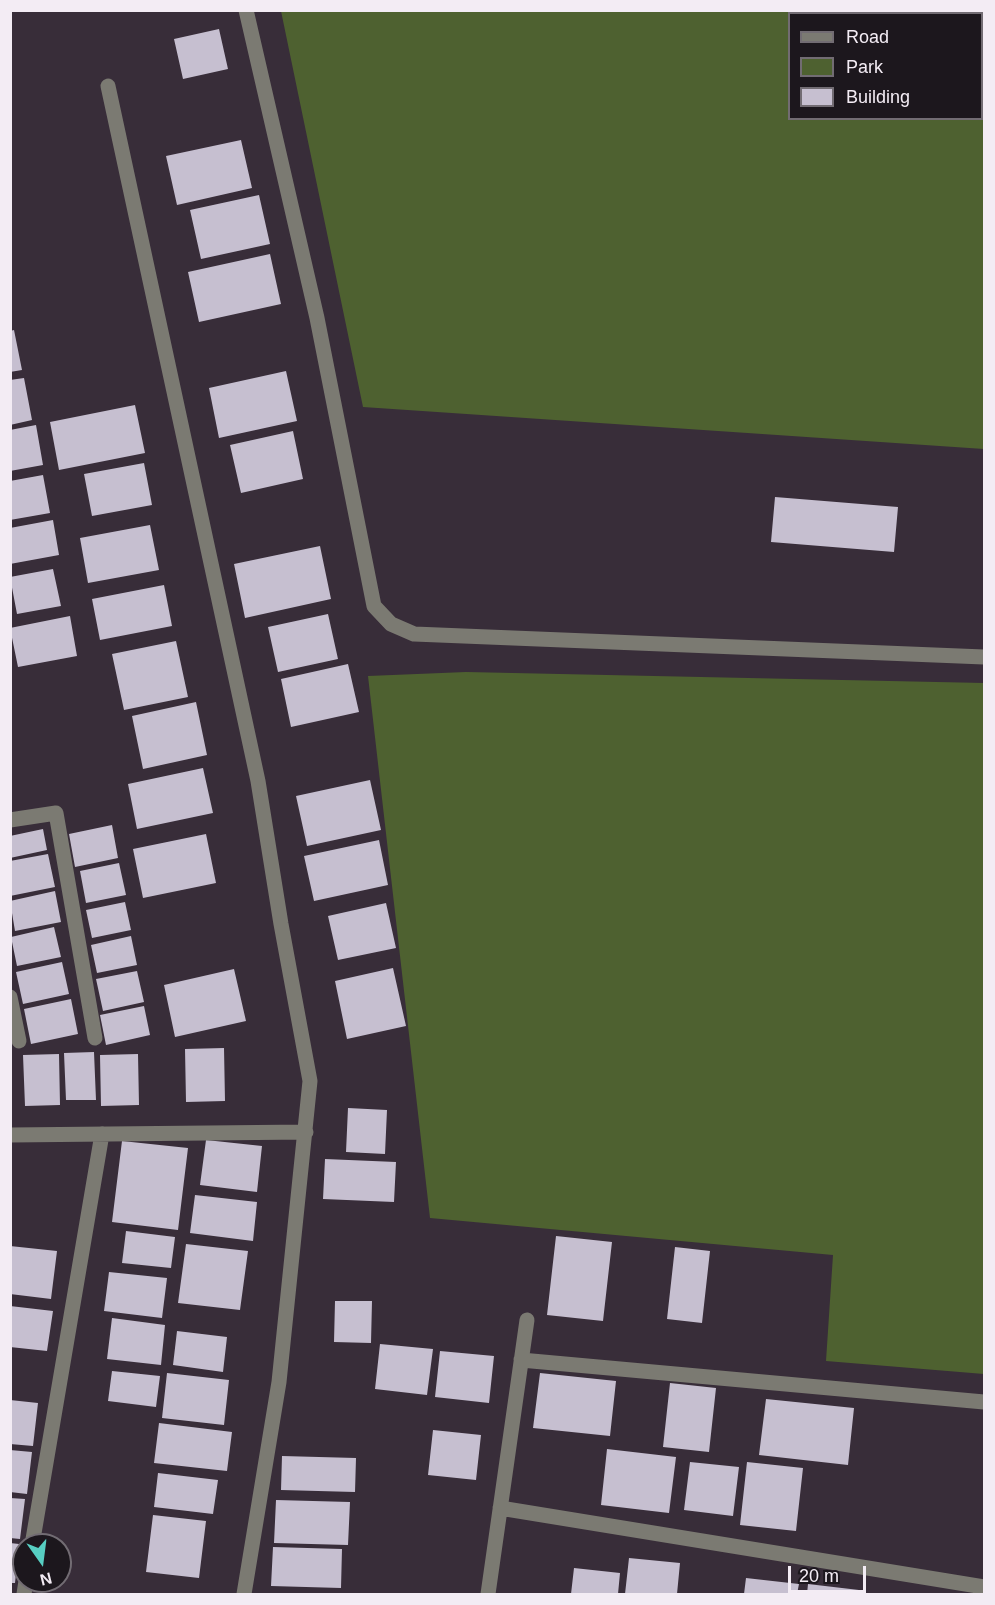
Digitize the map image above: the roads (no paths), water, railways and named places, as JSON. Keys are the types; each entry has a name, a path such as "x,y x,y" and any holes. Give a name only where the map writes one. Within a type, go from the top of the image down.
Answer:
{"street":[{"path":"246,10 317,318 374,606 391,624 414,634 984,657"},
{"path":"108,86 258,782 310,1081 279,1382 244,1594"},
{"path":"10,820 56,813 95,1038"},
{"path":"10,997 19,1041"},
{"path":"10,1135 306,1132"},
{"path":"34,1533 102,1134"},
{"path":"488,1594 527,1320"},
{"path":"521,1360 984,1402"},
{"path":"500,1508 984,1587"}]}
